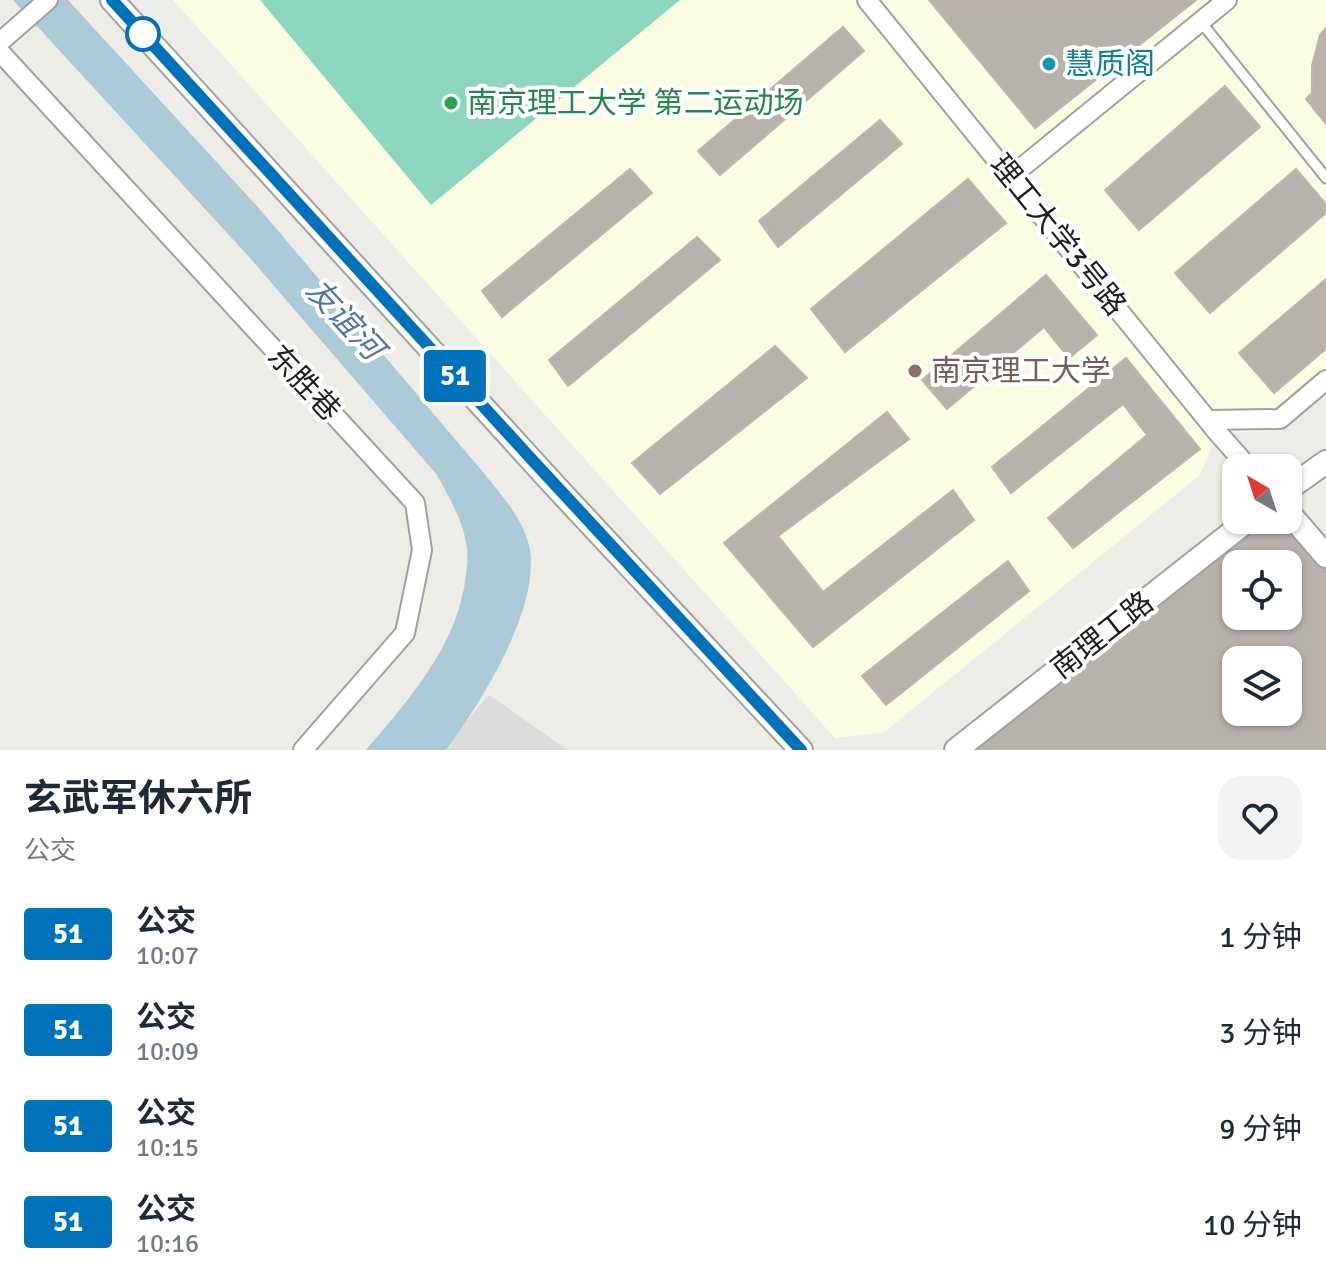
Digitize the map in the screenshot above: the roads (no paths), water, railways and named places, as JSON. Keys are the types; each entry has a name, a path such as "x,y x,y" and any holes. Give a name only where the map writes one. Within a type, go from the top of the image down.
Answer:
{"street":[{"path":"5,38 48,0"},
{"path":"112,0 801,750"},
{"name":"理工大学3号路","path":"867,0 1237,454"},
{"path":"1010,177 1227,0"},
{"name":"东胜巷","path":"0,52 415,503 422,550 405,633 303,750"},
{"path":"1209,420 1280,419 1326,380"},
{"path":"1302,479 1326,462"},
{"path":"1302,528 1326,556"},
{"name":"南理工路","path":"956,750 1230,534"}],"lane":[{"path":"1201,22 1326,178"}],"water":[{"name":"友谊河","path":"13,0 68,0 257,206 483,472 518,518 530,550 526,600 517,627 490,682 446,750 366,750 430,669 454,624 461,600 467,562 465,539 456,511 437,475 250,258"}],"place":[{"name":"慧质阁","path":"1049,64"},
{"name":"南京理工大学 第二运动场","path":"451,103"},
{"name":"南京理工大学","path":"915,371"}]}
